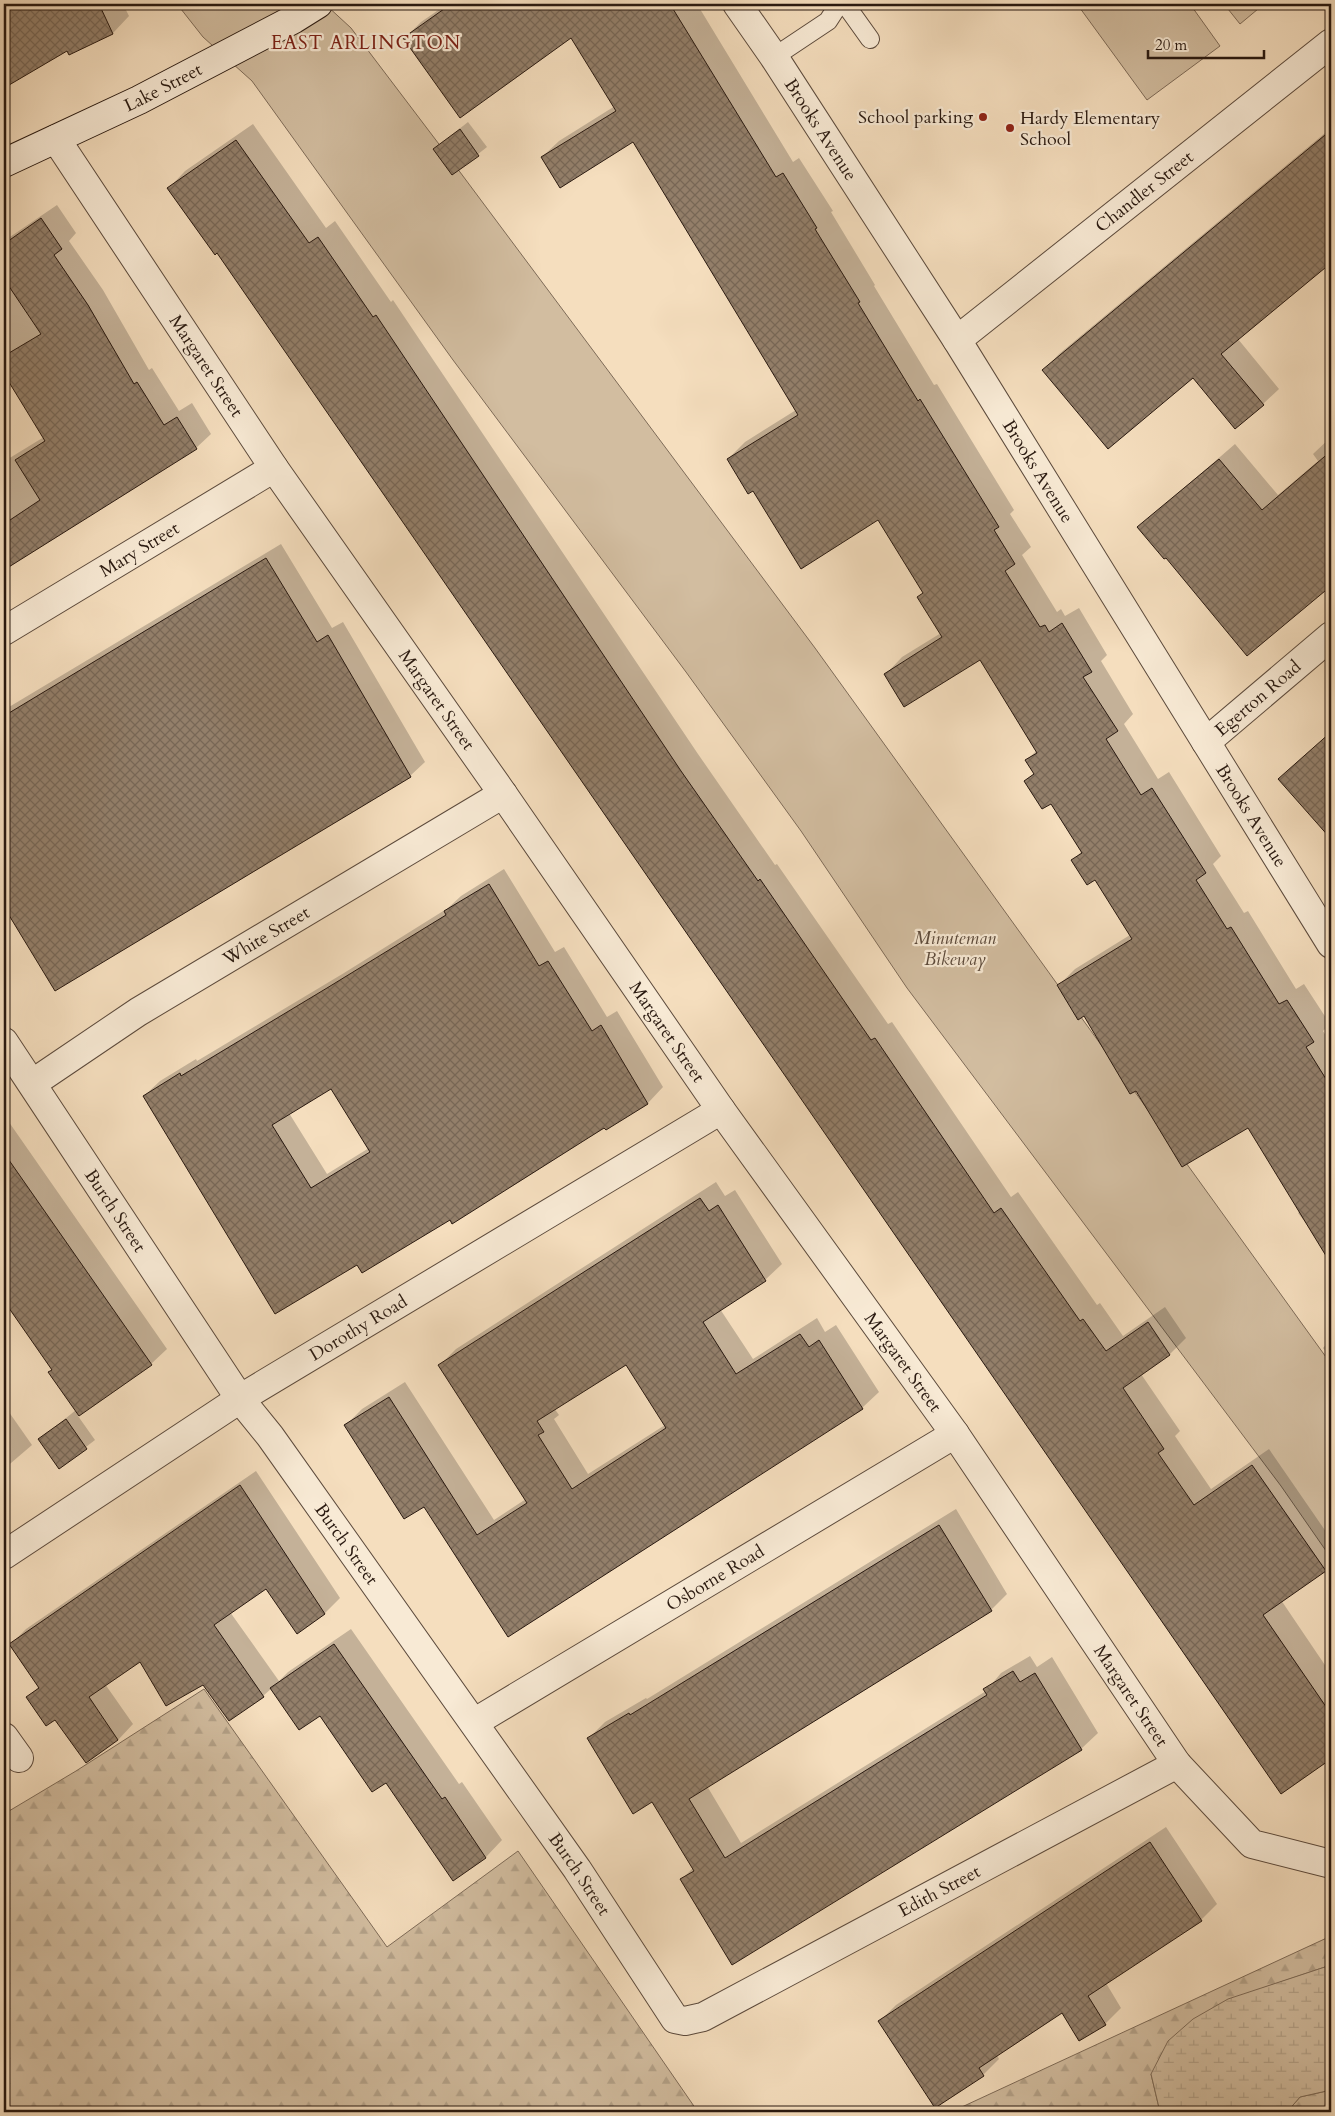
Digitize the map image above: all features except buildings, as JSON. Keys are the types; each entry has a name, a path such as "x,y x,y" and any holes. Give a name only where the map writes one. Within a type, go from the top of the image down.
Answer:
{"street":[{"name":"Lake Street","path":"4,163 198,70 318,4"},
{"name":"Brooks Avenue","path":"737,4 957,340 1331,944"},
{"name":"Chandler Street","path":"957,340 1331,43"},
{"name":"Margaret Street","path":"56,138 274,468 722,1110 955,1434 1177,1764 1252,1844 1331,1864"},
{"name":"Mary Street","path":"4,631 274,468"},
{"name":"Egerton Road","path":"1206,742 1331,636"},
{"name":"White Street","path":"33,1083 138,1012 503,794"},
{"name":"Burch Street","path":"4,1042 33,1083 240,1399 270,1436 474,1722 577,1869 675,2018 685,2021 703,2017"},
{"name":"Dorothy Road","path":"4,1556 240,1399 722,1110"},
{"name":"Osborne Road","path":"474,1722 955,1434"},
{"name":"Edith Street","path":"703,2017 1177,1764"}],"lane":[{"path":"774,58 828,21 839,4"},
{"path":"846,4 870,39"}],"green space":[{"name":"Minuteman Bikeway","path":"177,4 325,4 351,28 815,648 1331,1364 1331,1558 1281,1486 907,988 801,831 686,672 453,360 252,81 203,37"},
{"path":"1077,4 1190,4 1220,46 1147,100"},
{"path":"1224,4 1264,4 1240,24"},
{"path":"204,1689 387,1947 518,1851 698,2112 4,2112 4,1814 76,1771"},
{"path":"1331,1936 1331,1965 1263,1988 1151,2074 1160,2112 951,2112"},
{"path":"1331,1965 1331,2090 1300,2097 1287,2112 1160,2112 1151,2074 1168,2041 1193,2019 1228,1999"},
{"path":"1331,2090 1331,2112 1287,2112 1300,2097"}],"place":[{"name":"School parking","path":"983,117"},
{"name":"Hardy Elementary School","path":"1010,128"}],"district":[{"name":"EAST ARLINGTON","path":"366,42"}]}
